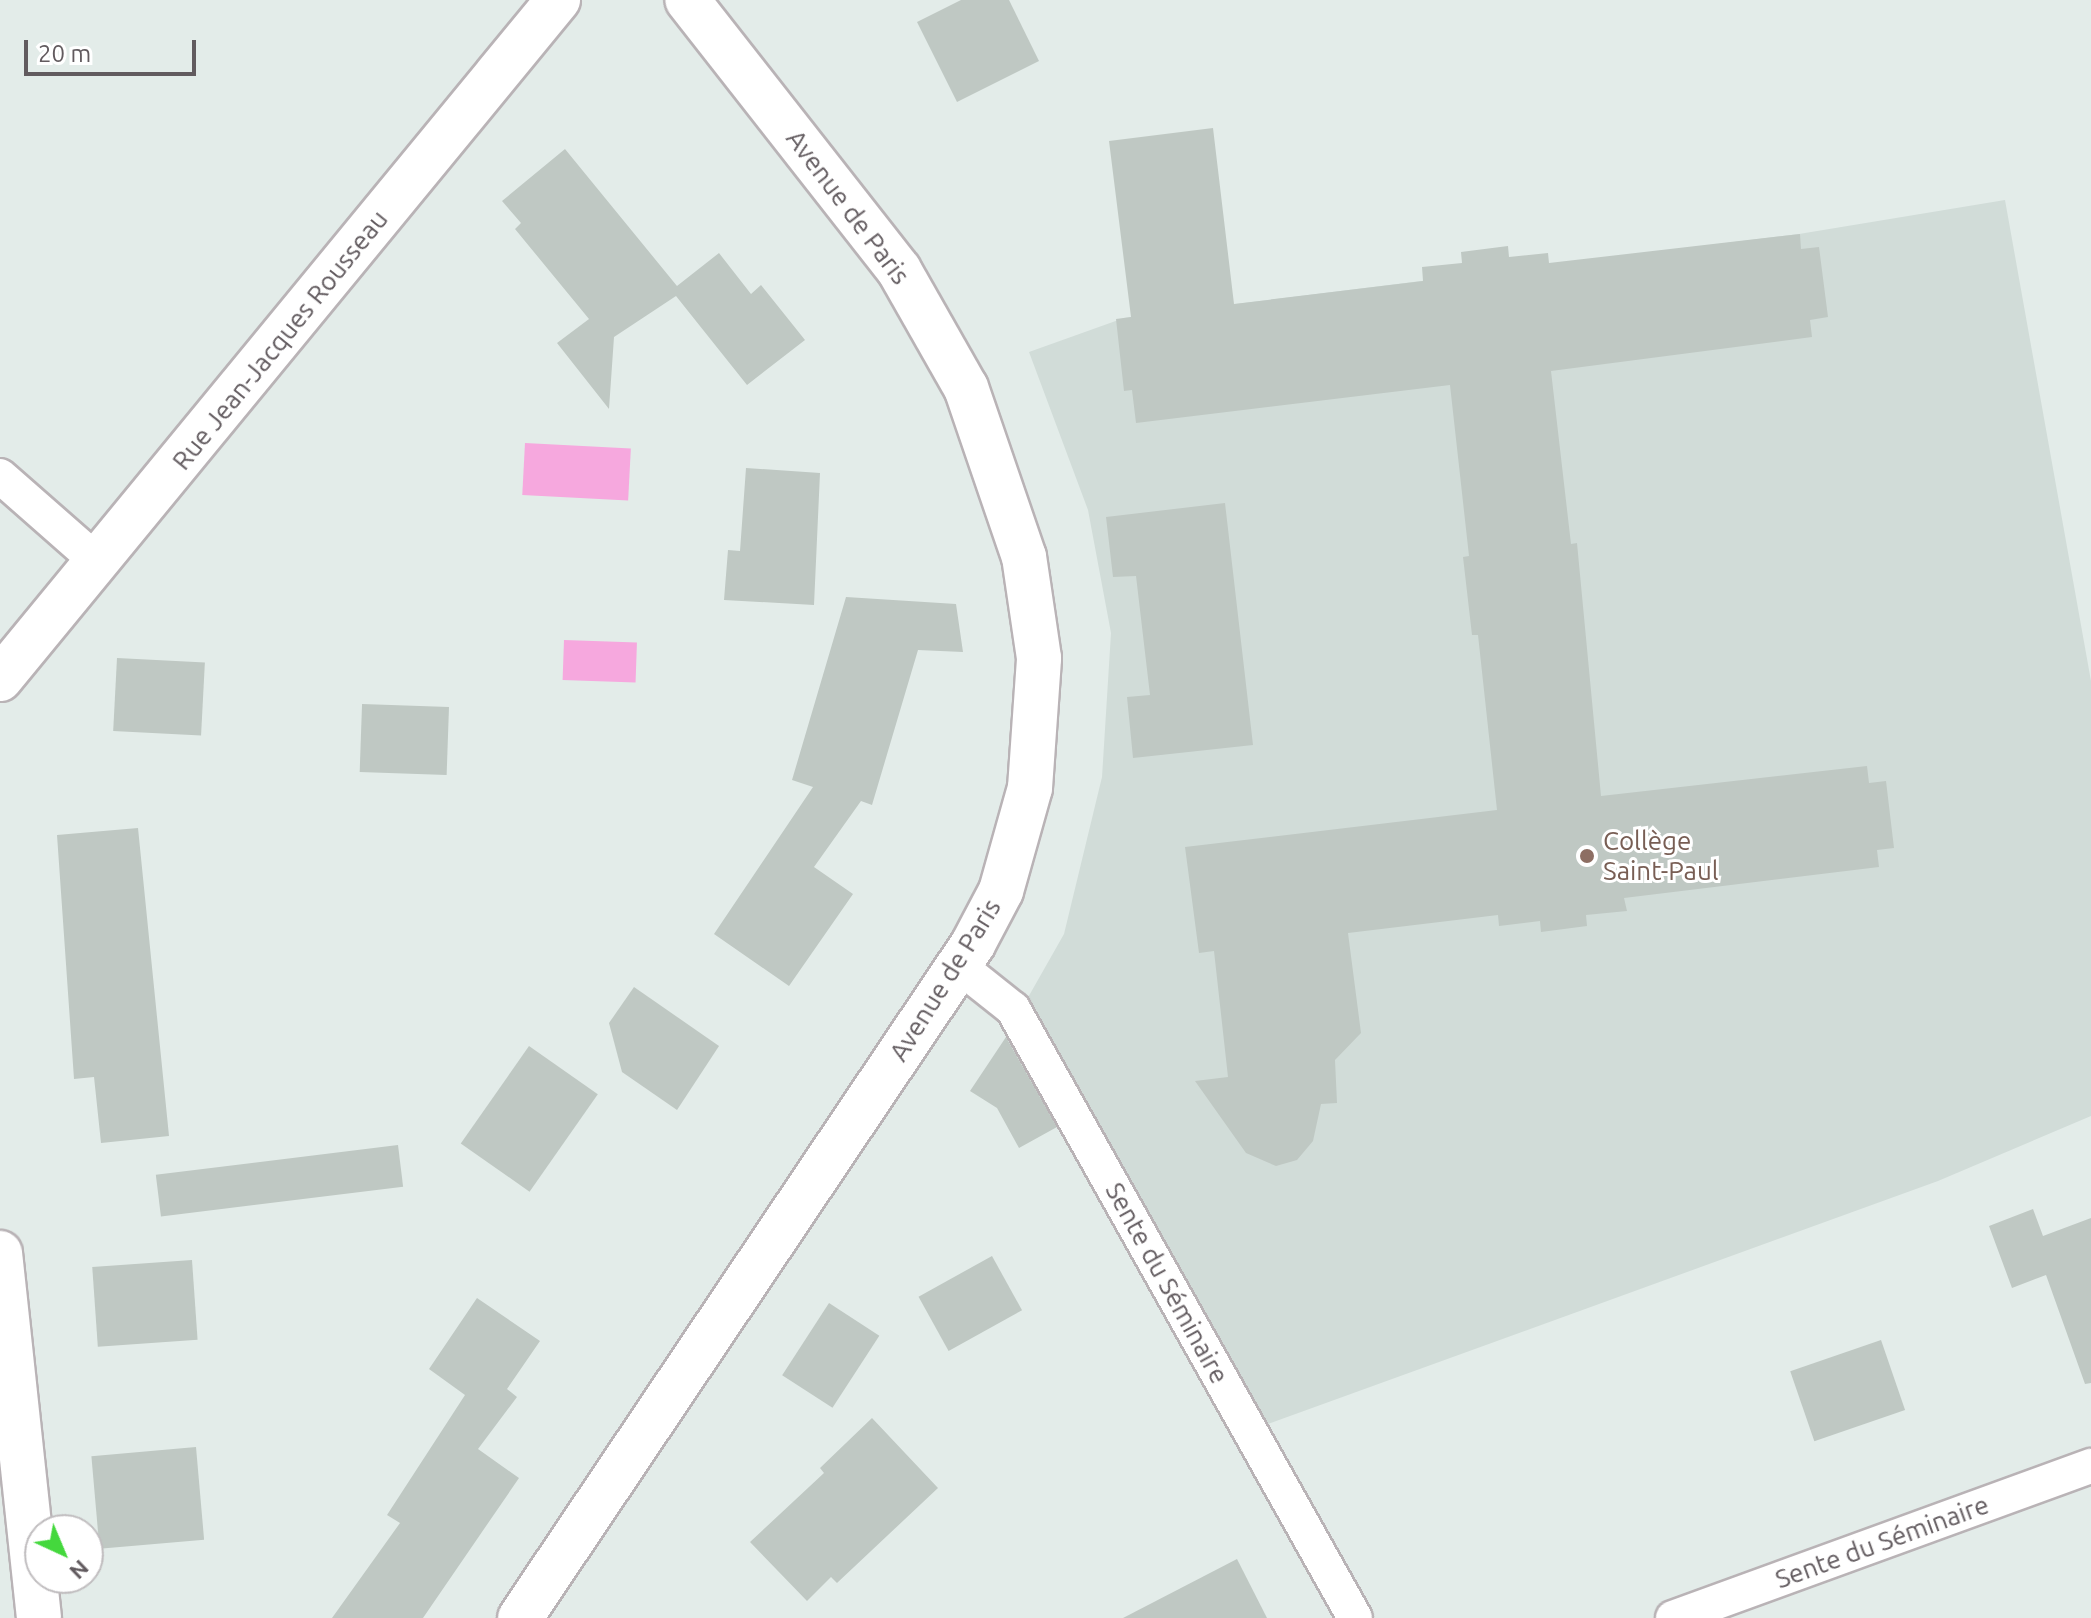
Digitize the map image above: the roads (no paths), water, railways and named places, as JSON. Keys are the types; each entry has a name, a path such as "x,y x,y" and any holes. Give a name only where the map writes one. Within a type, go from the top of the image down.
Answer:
{"street":[{"name":"Rue Jean-Jacques Rousseau","path":"0,679 99,563 558,0"},
{"name":"Avenue de Paris","path":"520,1618 959,966 1001,891 1030,788 1039,658 1024,557 966,388 899,270 687,0"},
{"path":"0,1253 39,1618"}],"lane":[{"path":"0,476 99,563"},
{"name":"Sente du Séminaire","path":"959,966 1013,1009 1355,1618"},
{"name":"Sente du Séminaire","path":"1673,1618 2091,1466"}],"place":[{"name":"Collège Saint-Paul","path":"1587,856"}]}
